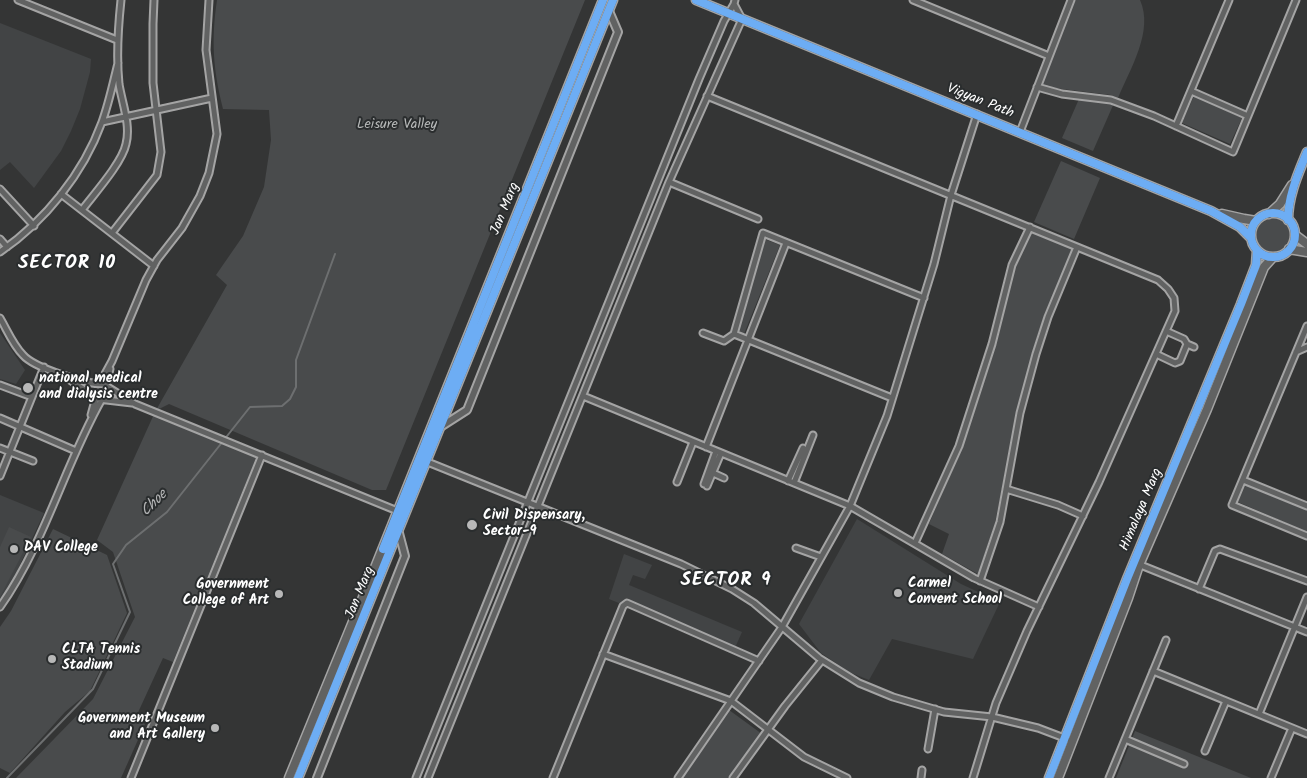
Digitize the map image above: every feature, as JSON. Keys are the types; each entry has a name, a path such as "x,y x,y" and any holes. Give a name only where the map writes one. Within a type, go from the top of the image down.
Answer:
{"main road":[{"name":"Jan Marg","path":"289,778 398,512 603,0"},
{"name":"Jan Marg","path":"298,778 428,462 613,0"},
{"name":"Vigyan Path","path":"696,0 1211,211 1240,227 1250,237"},
{"path":"1288,220 1288,207 1307,152"},
{"path":"1269,214 1280,204 1297,177"},
{"name":"Vigyan Path","path":"1211,211 1256,221"},
{"path":"1269,214 1280,214 1288,220 1293,226 1295,235 1289,249 1282,255 1273,257 1265,256 1257,251 1250,237 1256,221 1263,215 1269,214"},
{"path":"1295,235 1307,244"},
{"path":"1289,249 1307,252"},
{"name":"Himalaya Marg","path":"1049,778 1069,740 1128,598 1137,564 1256,264 1257,251"},
{"name":"Himalaya Marg","path":"1137,564 1207,409 1264,267 1273,257"},
{"path":"1058,778 1069,740"}],"street":[{"path":"18,0 118,40"},
{"path":"82,210 121,157 126,145 128,133 118,63 121,0"},
{"path":"112,233 157,175 161,152 153,83 154,0"},
{"path":"0,608 20,578 76,451 88,422 94,396 93,389 112,361 146,280 182,228 200,196 210,173 217,134 206,50 209,0"},
{"path":"912,0 1049,56"},
{"path":"1020,132 1071,0"},
{"path":"1176,126 1228,0"},
{"path":"1037,87 1062,94 1111,100 1176,126 1233,152 1296,0"},
{"path":"416,778 699,79 728,13 735,2"},
{"path":"428,778 669,182 742,19 735,2"},
{"path":"442,426 467,410 618,32 609,11"},
{"path":"0,252 34,226 61,194 88,152 102,122 118,63"},
{"path":"1191,91 1248,116"},
{"path":"707,96 1158,280 1174,298 1175,311 1083,516 1000,694 973,778"},
{"path":"102,122 212,98"},
{"path":"678,778 782,627 850,506 892,398 934,264 950,195 977,114"},
{"path":"669,182 758,219"},
{"path":"0,189 34,226"},
{"path":"61,194 154,266"},
{"path":"915,543 959,446 992,344 1012,265 1030,227"},
{"path":"703,333 724,342 734,334 763,233 924,298"},
{"path":"0,239 7,248"},
{"path":"706,447 786,243"},
{"path":"980,581 1000,522 1020,413 1036,354 1048,317 1077,247"},
{"path":"0,318 21,354 28,360 62,375 94,396 135,404"},
{"path":"1307,326 1232,505 1307,536"},
{"path":"1166,331 1184,339 1187,344 1194,347"},
{"path":"734,334 892,398"},
{"path":"1156,354 1176,363 1180,361 1187,344"},
{"path":"1296,352 1307,347"},
{"path":"88,422 108,393 107,386 112,361"},
{"path":"0,476 44,367"},
{"path":"62,375 107,386 135,404 406,515"},
{"path":"0,385 32,397"},
{"path":"583,396 850,506 980,581 1039,607"},
{"path":"0,418 76,451"},
{"path":"794,484 813,435"},
{"path":"677,482 693,442"},
{"path":"0,448 33,461"},
{"path":"788,481 803,448"},
{"path":"719,452 713,473 706,485 719,452"},
{"path":"131,778 262,455"},
{"path":"419,458 681,564 732,589 754,603 822,660 859,683 893,698 944,712 992,717 1038,728 1069,740"},
{"path":"713,473 724,478"},
{"path":"1243,480 1307,506"},
{"path":"1006,489 1058,505 1083,516"},
{"path":"316,778 405,556 399,533"},
{"path":"796,548 821,557"},
{"path":"1199,589 1214,551 1220,549 1307,581"},
{"path":"1137,564 1307,632"},
{"path":"1259,714 1307,597"},
{"path":"553,778 622,606 627,602 759,661"},
{"path":"1109,778 1166,640"},
{"path":"603,654 731,701 767,731 804,757 847,778"},
{"path":"734,778 767,731 822,660"},
{"path":"1153,671 1307,733"},
{"path":"1205,751 1226,701"},
{"path":"928,749 935,710"},
{"path":"1271,778 1292,728"},
{"path":"1125,739 1184,764"},
{"path":"921,778 922,770"}],"shaded area":[{"path":"0,23 91,59 90,72 80,109 71,131 61,151 34,188 10,162 0,170"},
{"path":"0,333 25,370 16,384 0,379"},
{"name":"DAV College","path":"0,495 44,513 11,584 0,601"},
{"name":"Carmel Convent School","path":"857,519 961,584 1000,602 973,659 892,639 869,680 849,672 821,653 799,624"},
{"path":"624,554 652,565 645,579 633,575 629,585 742,632 734,650 609,599"}],"green space":[{"name":"Leisure Valley","path":"217,0 585,0 386,490 372,490 169,404 156,411 227,285 216,275 243,236 264,187 271,140 269,110 223,109 214,55"},
{"path":"1073,0 1140,0 1144,12 1142,37 1139,50 1118,98 1111,95 1041,85"},
{"path":"1194,96 1242,118 1230,144 1182,123"},
{"path":"1079,99 1114,103 1093,151 1062,138"},
{"path":"1061,161 1100,178 1074,239 1034,222"},
{"path":"1273,218 1280,219 1286,223 1290,229 1290,243 1286,249 1280,253 1273,254 1266,253 1260,249 1256,243 1255,236 1256,229 1260,223 1266,219"},
{"path":"1031,231 1074,249 1045,313 1034,347 1017,413 995,523 978,574 942,554 949,534 929,524 961,449 994,349 1015,267"},
{"path":"764,239 780,245 744,334 738,330"},
{"path":"155,411 256,458 173,662 163,658 135,719 145,724 121,778 16,778 93,699 135,617 113,552 97,540"},
{"path":"1246,484 1307,510 1307,532 1238,502"},
{"path":"9,527 31,537 0,597 0,547"},
{"name":"CLTA Tennis Stadium","path":"53,529 107,555 127,613 90,691 65,712 10,773 0,768 0,627 11,611"},
{"path":"729,710 762,734 730,778 682,778"},
{"path":"1135,731 1251,778 1116,778"}],"waterway":[{"name":"Choe","path":"7,778 93,689 130,612 113,564 126,545 167,512 250,407 282,406 290,399 296,387 296,360 335,254"}],"cycle path":[{"path":"383,549 603,0"},
{"path":"298,778 613,0"},
{"path":"696,0 1211,211 1240,227 1250,237"},
{"path":"1288,220 1292,194 1307,152"},
{"path":"1273,213 1285,217 1291,223 1295,235 1291,247 1285,253 1273,257 1261,253 1255,247 1251,235 1255,223 1261,217 1273,213"},
{"path":"1049,778 1127,579 1241,304 1256,265 1257,251"}],"place":[{"name":"national medical and dialysis centre","path":"28,388"},
{"name":"Civil Dispensary, Sector-9","path":"472,525"},
{"name":"DAV College","path":"14,549"},
{"name":"Carmel Convent School","path":"898,593"},
{"name":"Government College of Art","path":"279,594"},
{"name":"CLTA Tennis Stadium","path":"52,659"},
{"name":"Government Museum and Art Gallery","path":"215,728"}],"district":[{"name":"SECTOR 10","path":"67,265"},
{"name":"SECTOR 9","path":"726,582"}]}
